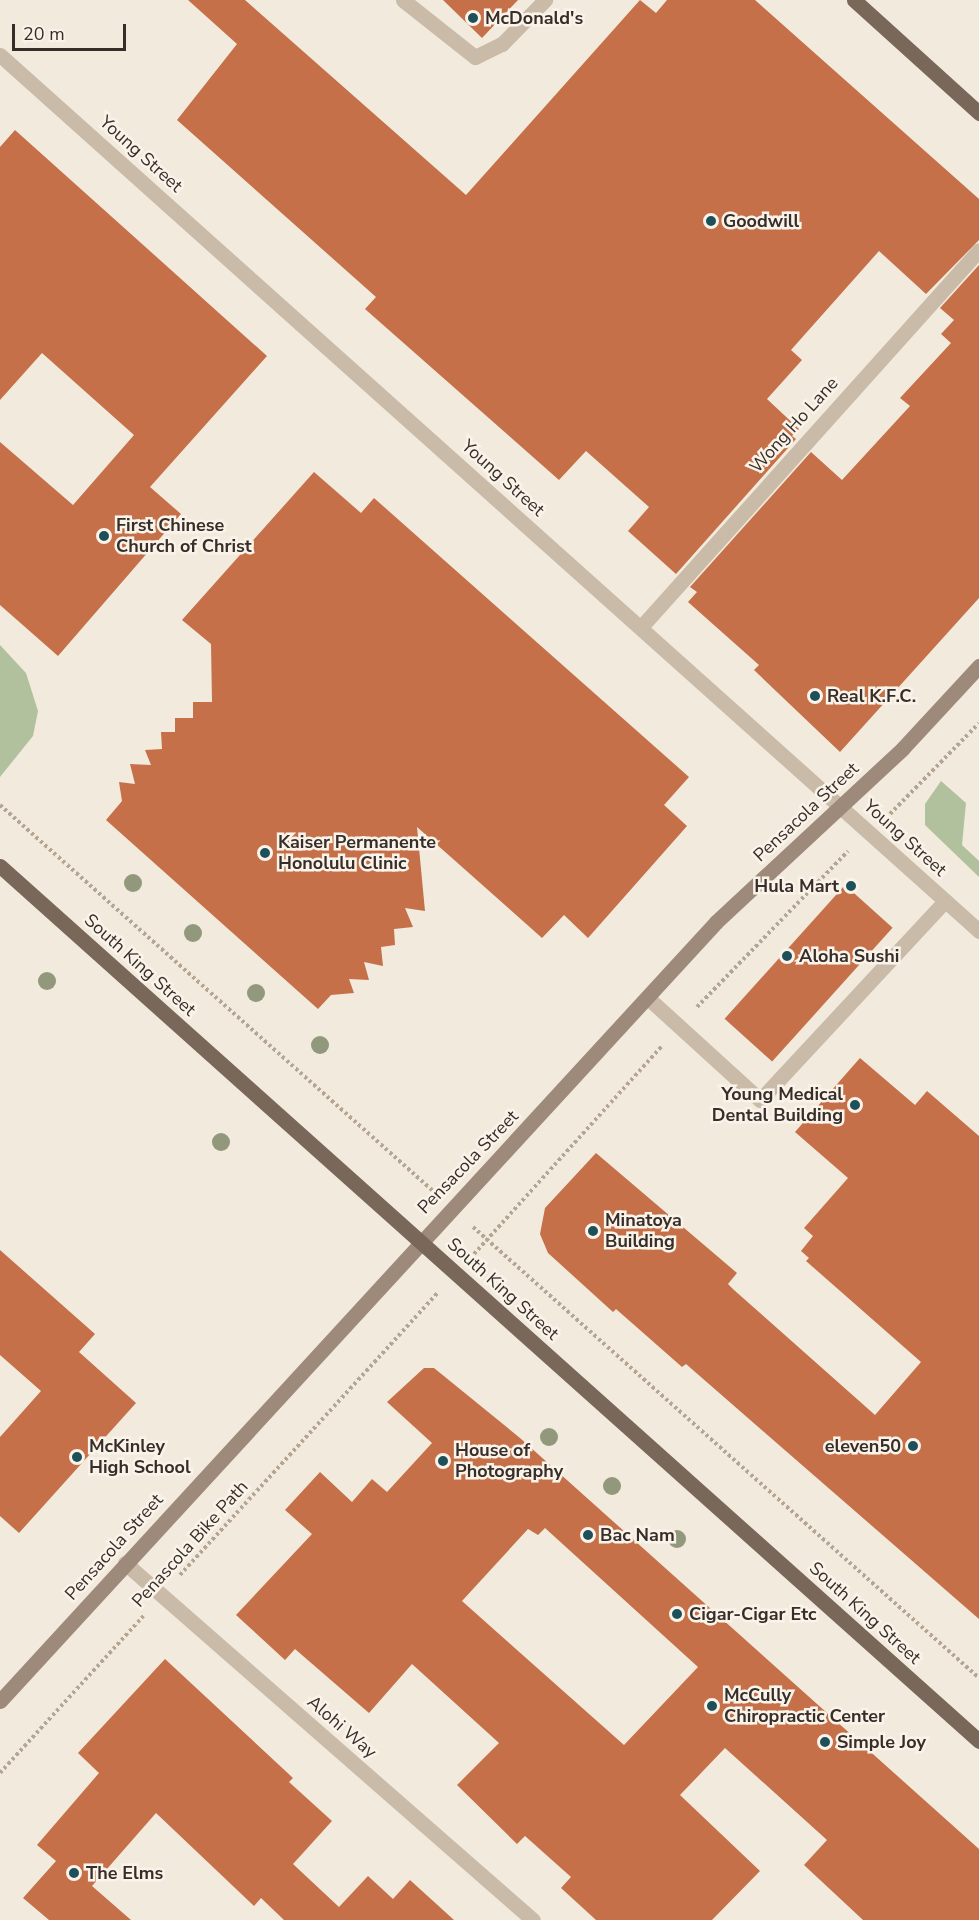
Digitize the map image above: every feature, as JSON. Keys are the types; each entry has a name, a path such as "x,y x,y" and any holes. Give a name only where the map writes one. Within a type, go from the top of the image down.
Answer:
{"main road":[{"path":"854,0 979,113"},
{"name":"Pensacola Street","path":"0,1701 420,1241 648,998 716,922 842,806 979,666"},
{"name":"South King Street","path":"0,866 979,1741"}],"street":[{"path":"403,0 475,57 502,45 545,0"},
{"name":"Young Street","path":"0,55 979,931"},
{"name":"Wong Ho Lane","path":"641,627 979,250"},
{"path":"648,998 760,1100 945,901"},
{"name":"Alohi Way","path":"125,1563 533,1920"}],"path":[{"path":"907,800 979,723"},
{"path":"0,806 404,1165"},
{"path":"520,1269 979,1678"},
{"name":"Penascola Bike Path","path":"0,1773 400,1333"}],"green space":[{"path":"0,645 26,673 38,711 33,736 0,777"},
{"path":"941,781 966,803 962,845 979,861 979,877 925,825 925,804"}],"building":[{"name":"Goodwill","path":"188,0 245,0 466,195 640,0 656,13 667,0 755,0 979,199 979,240 926,294 879,251 791,350 802,360 767,399 799,429 792,436 796,439 676,574 628,531 649,507 586,451 559,480 365,309 376,297 177,120 237,44"},
{"name":"McDonald's","path":"443,0 518,0 482,38"},
{"path":"15,130 267,356 150,487 181,514 58,656 0,605 0,442 73,505 134,435 42,353 0,400 0,147"},
{"path":"979,265 979,598 840,752 754,670 759,665 688,602 697,592 690,587 811,452 842,480 910,406 900,398 951,343 941,334 954,320 940,308"},
{"path":"314,472 361,513 374,498 689,777 664,805 687,826 588,938 564,915 542,938 417,827 425,911 405,908 413,927 394,929 395,945 381,947 383,966 364,962 369,980 349,979 354,993 331,995 318,1009 106,820 122,801 119,782 135,784 130,764 151,765 145,750 162,749 161,732 175,732 175,718 193,718 193,702 212,702 211,644 182,620"},
{"path":"845,885 893,928 772,1062 725,1019"},
{"path":"860,1058 915,1105 927,1091 979,1136 979,1619 686,1364 682,1367 616,1309 613,1312 548,1253 540,1234 545,1208 596,1153 737,1273 728,1284 875,1415 921,1362 806,1261 809,1258 801,1251 813,1236 804,1228 848,1178 795,1132"},
{"path":"0,1250 95,1334 79,1352 136,1403 19,1533 0,1516 0,1437 41,1391 0,1355"},
{"path":"424,1368 434,1368 520,1438 979,1849 979,1920 863,1920 804,1865 827,1840 725,1748 680,1795 760,1871 712,1920 596,1920 561,1888 571,1877 525,1836 517,1844 457,1785 499,1743 412,1664 369,1713 295,1649 285,1660 236,1615 312,1534 285,1510 320,1472 352,1502 372,1479 387,1492 432,1443 387,1402","holes":["545,1528 698,1667 624,1745 462,1601 528,1529 538,1535"]},
{"path":"165,1659 293,1778 289,1782 332,1821 293,1864 339,1907 368,1876 393,1899 410,1880 454,1920 284,1920 261,1898 254,1906 156,1813 92,1886 131,1920 49,1920 23,1898 56,1861 37,1845 99,1773 78,1753"}],"place":[{"name":"McDonald's","path":"473,18"},
{"name":"Goodwill","path":"711,221"},
{"name":"First Chinese Church of Christ","path":"104,536"},
{"name":"Real K.F.C.","path":"815,696"},
{"name":"Kaiser Permanente Honolulu Clinic","path":"265,853"},
{"name":"Hula Mart","path":"851,886"},
{"name":"Aloha Sushi","path":"787,956"},
{"name":"Young Medical Dental Building","path":"855,1105"},
{"name":"Minatoya Building","path":"593,1231"},
{"name":"eleven50","path":"913,1446"},
{"name":"McKinley High School","path":"77,1457"},
{"name":"House of Photography","path":"443,1461"},
{"name":"Bac Nam","path":"588,1535"},
{"name":"Cigar-Cigar Etc","path":"677,1614"},
{"name":"McCully Chiropractic Center","path":"712,1706"},
{"name":"Simple Joy","path":"825,1742"},
{"name":"The Elms","path":"74,1873"}]}
